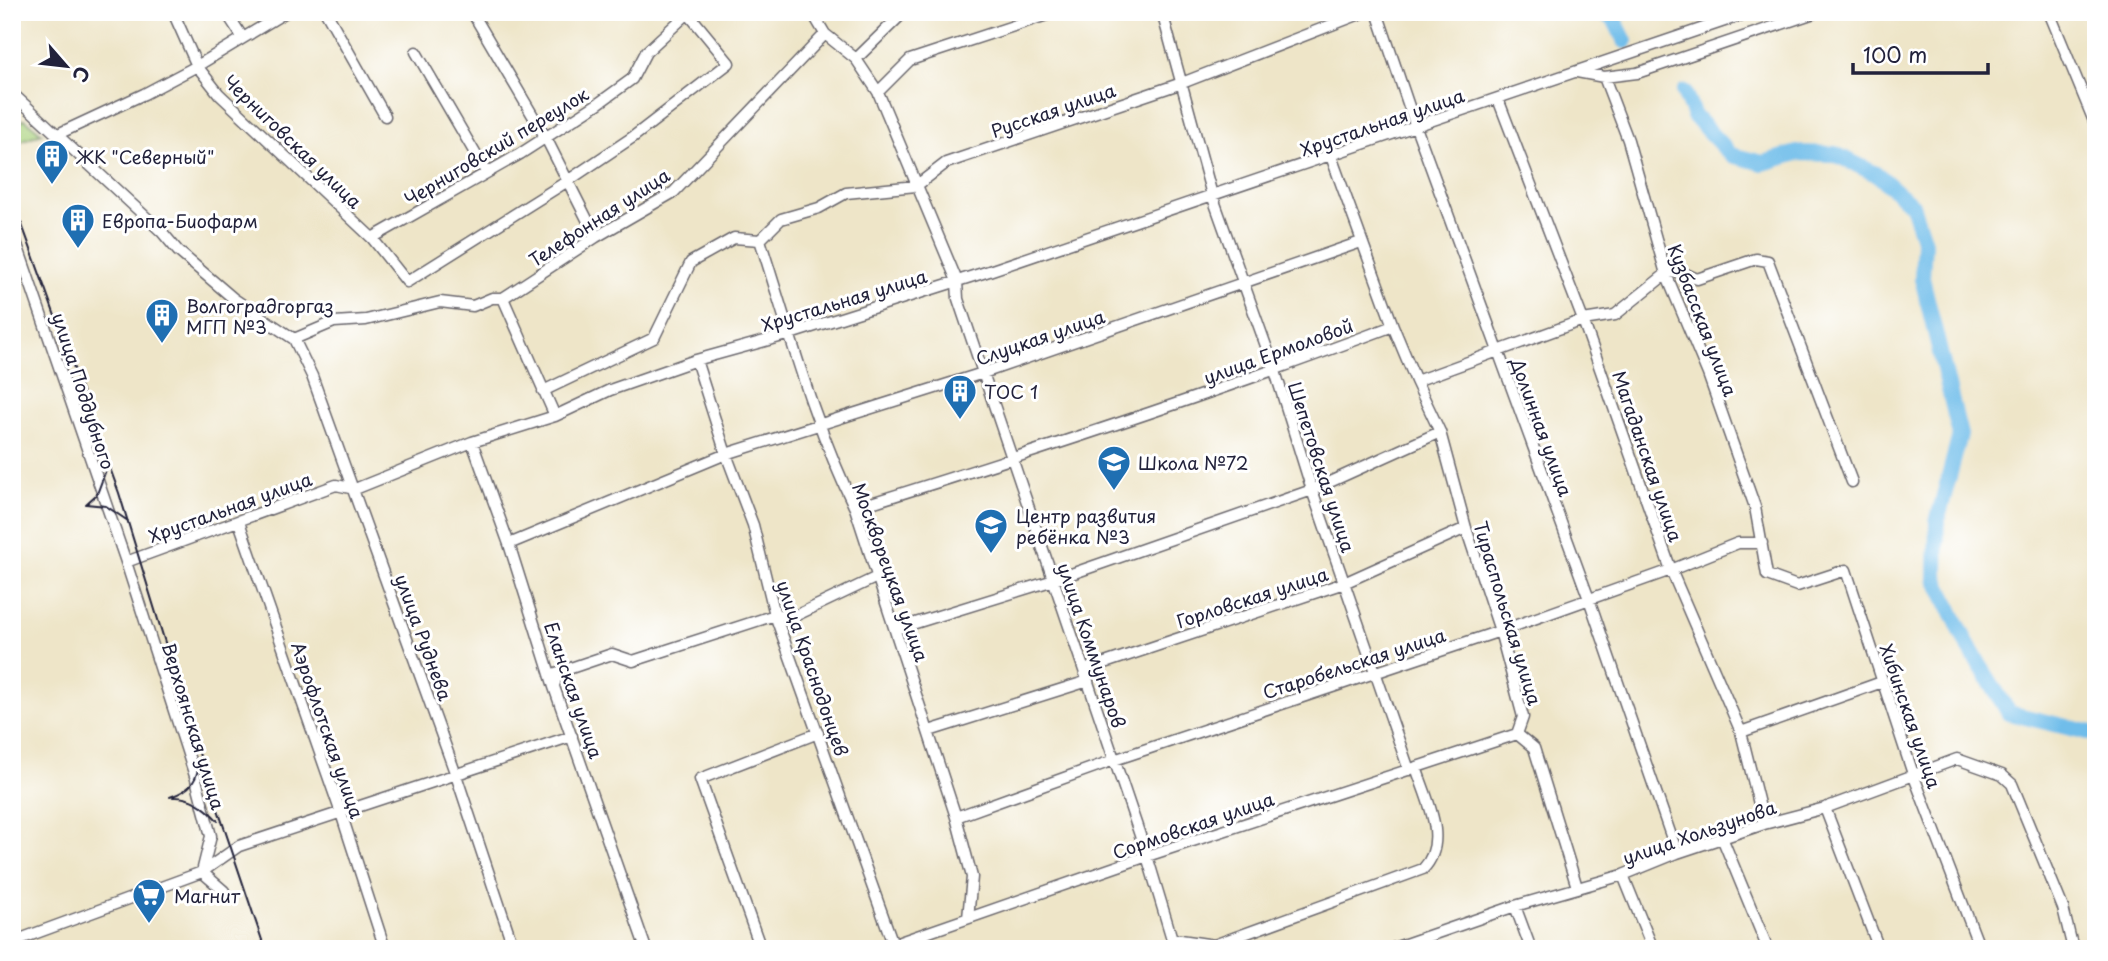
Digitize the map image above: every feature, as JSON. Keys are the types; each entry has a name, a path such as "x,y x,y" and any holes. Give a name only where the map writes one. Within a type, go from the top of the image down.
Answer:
{"street":[{"name":"Черниговская улица","path":"173,12 197,66 219,94 372,239 407,282 566,182"},
{"path":"226,12 243,38"},
{"path":"58,134 197,66 286,12"},
{"path":"326,12 384,116"},
{"path":"472,12 546,138 596,237"},
{"path":"856,59 904,12"},
{"path":"878,92 910,60 1056,12"},
{"name":"Шепетовская улица","path":"1162,12 1213,195 1275,371 1374,672 1437,833 1433,858 1423,869 1214,944 1175,944"},
{"name":"Русская улица","path":"916,186 946,163 1182,83 1365,12"},
{"name":"Долинная улица","path":"1377,12 1416,127 1589,599 1677,853"},
{"name":"Хрустальная улица","path":"125,562 336,485 355,489 472,442 555,416 610,390 696,360 790,334 957,281 1751,12"},
{"name":"Хрустальная улица","path":"1577,72 1604,77 1649,69 1817,12"},
{"path":"2049,12 2096,126"},
{"path":"566,182 633,137 729,62 687,13"},
{"name":"Черниговский переулок","path":"372,239 546,138 632,79 646,52 687,13"},
{"name":"улица Коммунаров","path":"816,14 825,34 856,59 878,92 957,281 958,299 1175,944"},
{"name":"Телефонная улица","path":"294,339 334,322 366,320 440,302 473,306 492,298 503,298 596,237 674,192 825,34"},
{"path":"416,52 486,172"},
{"name":"Кузбасская улица","path":"1604,77 1628,140 1666,274 1712,386 1755,508 1767,575"},
{"path":"12,93 162,232 178,251 234,299 294,339"},
{"name":"Магаданская улица","path":"1498,99 1583,320 1671,570 1741,732 1764,824"},
{"path":"1331,156 1361,242 1416,381 1583,320 1615,315 1666,274 1679,271 1697,279 1756,259 1768,261 1852,482"},
{"path":"543,390 654,338 691,262 734,238 760,240 781,219 819,208 846,193 916,186"},
{"name":"улица Поддубного","path":"12,230 125,562"},
{"name":"Москворецкая улица","path":"760,240 820,424 836,468 855,508 956,817 972,877 968,918"},
{"name":"Слуцкая улица","path":"509,544 726,454 983,373 1361,242"},
{"path":"503,298 555,416"},
{"name":"улица Ермоловой","path":"855,508 1013,459 1275,371 1393,326"},
{"name":"улица Руднева","path":"294,339 312,376 355,489 514,949"},
{"name":"улица Краснодонцев","path":"696,360 726,454 753,525 775,615 893,944"},
{"name":"Тираспольская улица","path":"1416,381 1440,432 1466,528 1500,631 1523,717 1517,734"},
{"path":"896,629 1054,580 1312,490 1440,432"},
{"name":"Еланская улица","path":"472,442 646,949"},
{"name":"Аэрофлотская улица","path":"239,522 341,813 385,949"},
{"name":"Горловская улица","path":"1084,670 1344,583 1466,528"},
{"name":"Старобельская улица","path":"956,817 1114,760 1500,631 1738,543 1762,543"},
{"name":"Верхоянская улица","path":"125,562 196,779 211,836 202,872"},
{"name":"Хибинская улица","path":"1767,575 1797,586 1846,570 1913,774 1980,949"},
{"path":"554,687 556,673 612,654 634,661 775,615 797,615 877,577"},
{"path":"929,730 1088,681"},
{"path":"1741,732 1882,682"},
{"path":"761,949 700,779 818,733"},
{"path":"1517,734 1534,748 1577,887"},
{"name":"Сормовская улица","path":"880,949 893,944 907,944 968,918 1147,856 1517,734"},
{"path":"12,942 202,872 239,846 572,736"},
{"name":"улица Хользунова","path":"1391,949 1411,946 1515,906 1623,875 1677,853 1723,840 1764,824 1825,808 1957,759 2002,775 2012,784 2063,908 2073,949"},
{"path":"1825,808 1880,949"},
{"path":"1723,840 1768,949"},
{"path":"202,872 224,891"},
{"path":"1623,875 1653,949"},
{"path":"1515,906 1531,949"}],"green space":[{"path":"25,119 42,133 16,143 12,124"}],"waterway":[{"path":"1599,12 1614,19 1625,41"},
{"path":"1684,92 1694,116 1731,155 1763,163 1797,153 1835,154 1878,175 1912,205 1924,242 1922,278 1960,435 1937,522 1936,578 1967,644 2009,713 2096,734"}],"tram line":[{"path":"12,197 119,493 199,753 265,949"},
{"path":"86,504 97,494 106,470"},
{"path":"86,504 106,506 128,521"},
{"path":"170,797 192,783 199,757"},
{"path":"173,797 198,803 218,821"}],"place":[{"name":"ЖК \"Северный\"","path":"52,186"},
{"name":"Европа-Биофарм","path":"78,250"},
{"name":"Волгоградгоргаз МГП №3","path":"162,345"},
{"name":"ТОС 1","path":"960,421"},
{"name":"Школа №72","path":"1114,492"},
{"name":"Центр развития ребёнка №3","path":"991,555"},
{"name":"Магнит","path":"149,925"}]}
